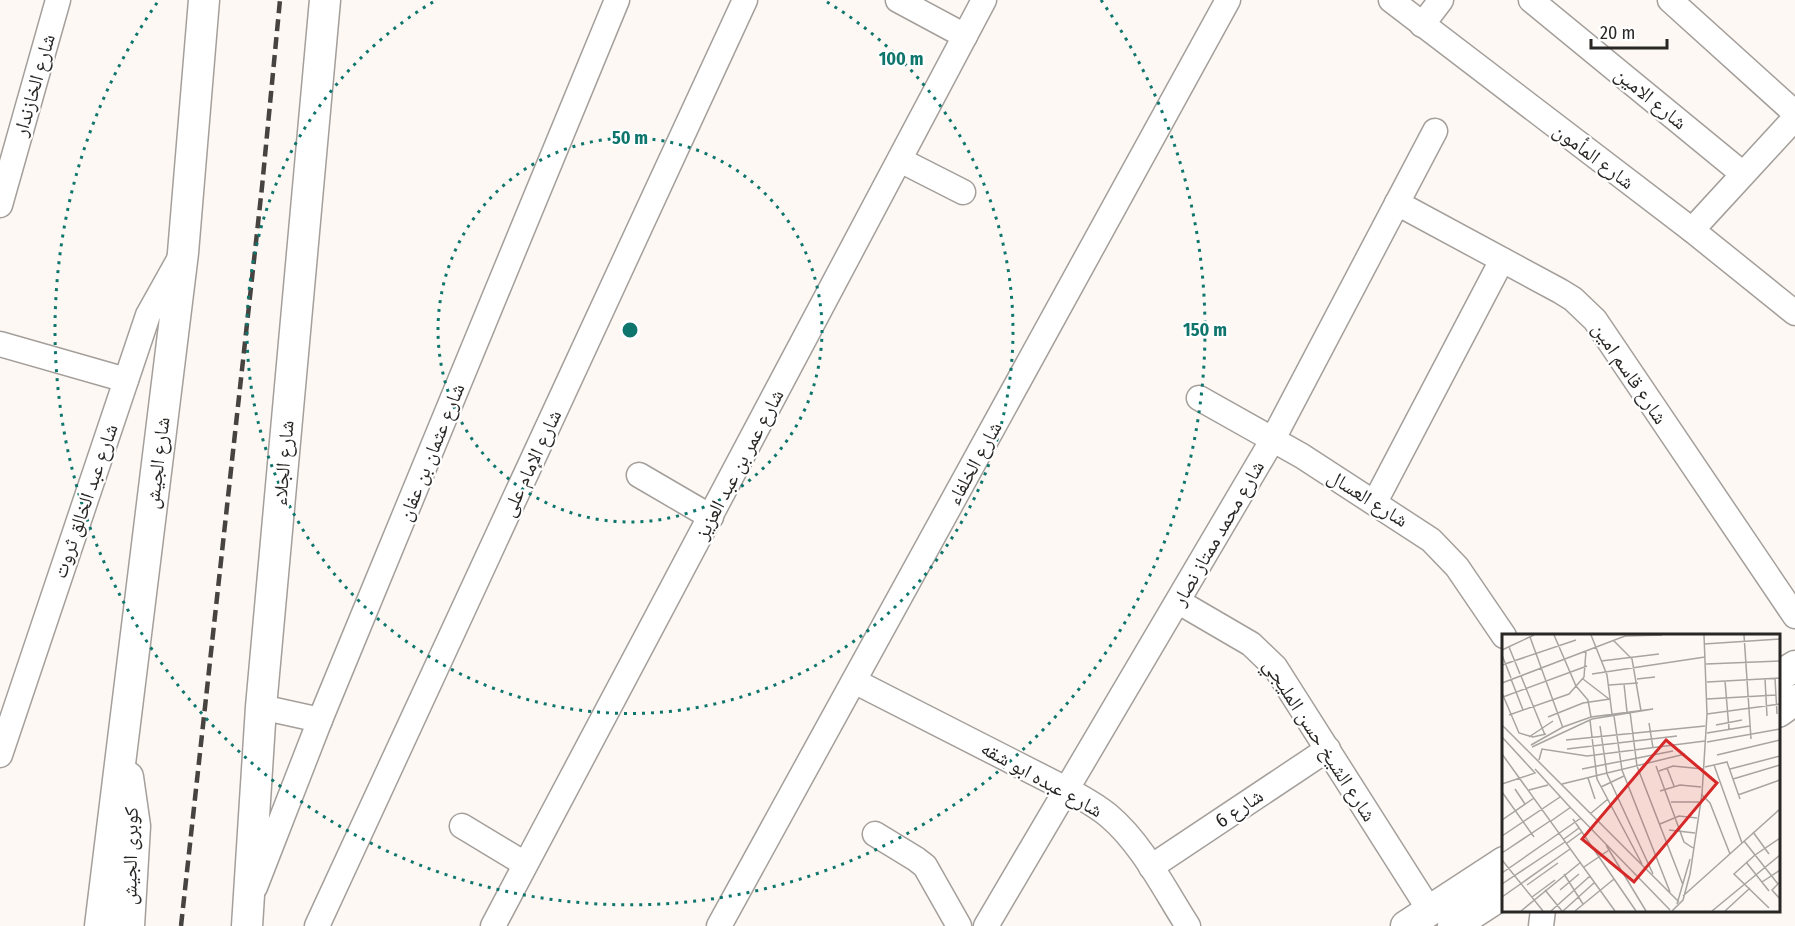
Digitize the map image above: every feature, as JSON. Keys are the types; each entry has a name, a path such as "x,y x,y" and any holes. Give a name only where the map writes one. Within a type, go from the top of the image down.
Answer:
{"street":[{"name":"شارع الخازندار","path":"0,205 58,0"},
{"name":"شارع الجيش","path":"100,926 183,253 204,0"},
{"name":"شارع الجلاء","path":"244,919 325,0"},
{"name":"شارع عثمان بن عفان","path":"244,919 320,720 617,0"},
{"name":"شارع الإمام على","path":"317,926 745,0"},
{"path":"898,0 965,36"},
{"name":"شارع عمر بن عبد العزيز","path":"493,926 984,0"},
{"name":"شارع الخلفاء","path":"719,926 1228,0"},
{"name":"شارع المأمون","path":"1391,0 1692,230 1795,313"},
{"path":"1422,25 1441,0"},
{"name":"شارع الامين","path":"1531,0 1743,174"},
{"path":"1670,0 1795,113"},
{"path":"1692,230 1795,118"},
{"name":"شارع محمد ممتاز نصار","path":"986,926 1273,440 1435,131"},
{"path":"900,160 963,192"},
{"name":"شارع قاسم امين","path":"1397,203 1573,299 1595,320 1795,616"},
{"name":"شارع عبد الخالق ثروت","path":"0,755 148,315 183,253"},
{"path":"1375,502 1502,260"},
{"path":"0,344 126,380"},
{"name":"شارع العسال","path":"1199,398 1273,440 1415,528 1445,553 1463,575 1503,634"},
{"path":"639,475 711,518"},
{"name":"شارع الشيخ حسن المليجي","path":"1179,602 1236,634 1264,655 1285,680 1429,921"},
{"path":"1780,676 1795,666"},
{"name":"شارع عبده ابو شقه","path":"854,681 1066,789 1109,815 1125,831 1151,867 1188,926"},
{"path":"1780,711 1795,700"},
{"path":"261,707 320,720"},
{"name":"شارع 6","path":"1151,867 1328,749"},
{"name":"كوبرى الجيش","path":"120,751 129,782 135,826 129,926"},
{"path":"462,826 525,864"},
{"path":"875,834 925,866 959,926"},
{"path":"1429,921 1487,894 1502,866"},
{"path":"1541,926 1543,911"}],"railway":[{"path":"181,926 262,187 280,0"}]}
